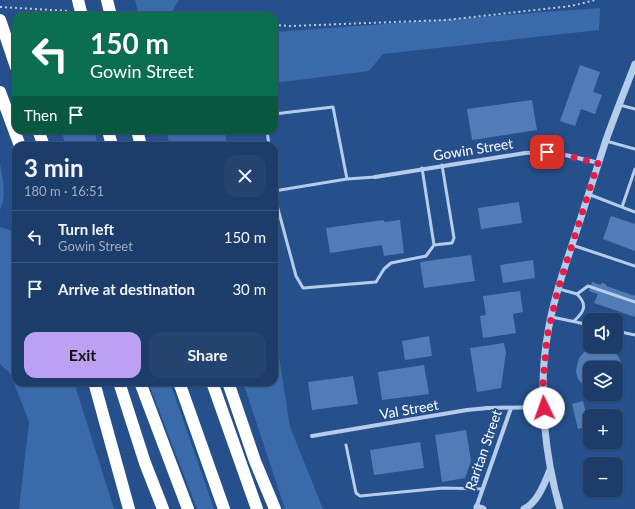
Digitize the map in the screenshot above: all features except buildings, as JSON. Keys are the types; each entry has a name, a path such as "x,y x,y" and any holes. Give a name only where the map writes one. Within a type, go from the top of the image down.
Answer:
{"highway":[{"path":"78,0 81,12"},
{"path":"107,0 110,12"},
{"path":"0,20 12,56"},
{"path":"0,92 12,124"},
{"path":"95,386 129,509"},
{"path":"114,386 146,463"},
{"path":"119,386 163,509"},
{"path":"142,386 188,509"},
{"path":"180,386 224,509"},
{"path":"213,386 257,509"},
{"path":"229,386 255,461 274,509"}],"street":[{"path":"560,509 550,470 544,408 543,383 547,337 558,289 588,194 635,64"},
{"name":"Gowin Street","path":"375,177 422,168 525,153 547,152 598,163"},
{"name":"Raritan Street","path":"478,508 483,489 511,408 544,408"},
{"name":"Val Street","path":"312,436 467,410 511,408"},
{"path":"524,509 535,500 550,470"}],"lane":[{"path":"620,105 635,109"},
{"path":"278,114 333,107 347,180"},
{"path":"606,141 635,149"},
{"path":"434,245 452,243 454,238 442,165"},
{"path":"278,209 296,276 303,288 376,282 384,269 391,263 426,256 434,245 422,168"},
{"path":"622,207 635,169"},
{"path":"278,190 375,177"},
{"path":"588,194 635,212"},
{"path":"572,245 635,266"},
{"path":"576,294 588,286 635,302"},
{"path":"558,289 576,294 582,299 584,306 581,314 574,321"},
{"path":"552,316 583,323"},
{"path":"623,332 635,335"},
{"path":"346,445 356,493 360,496 443,488 483,489"}],"path":[{"path":"278,25 446,20 571,6 596,0"}],"shaded area":[{"path":"135,0 179,0 172,12 138,12"},
{"path":"600,8 599,30 383,54 369,71 278,82 278,32"},
{"path":"62,134 95,134 97,142 65,142"},
{"path":"167,134 225,134 227,142 169,142"},
{"path":"0,164 4,193 0,210"},
{"path":"0,227 12,231 12,378 10,373 0,364"},
{"path":"278,350 290,427 323,509 285,509 244,386 278,386"},
{"path":"15,386 75,386 114,509 19,509 29,422"},
{"path":"150,386 171,386 214,509 197,509"}],"route":[{"path":"544,408 543,383 547,337 558,289 598,163 547,152"}]}
